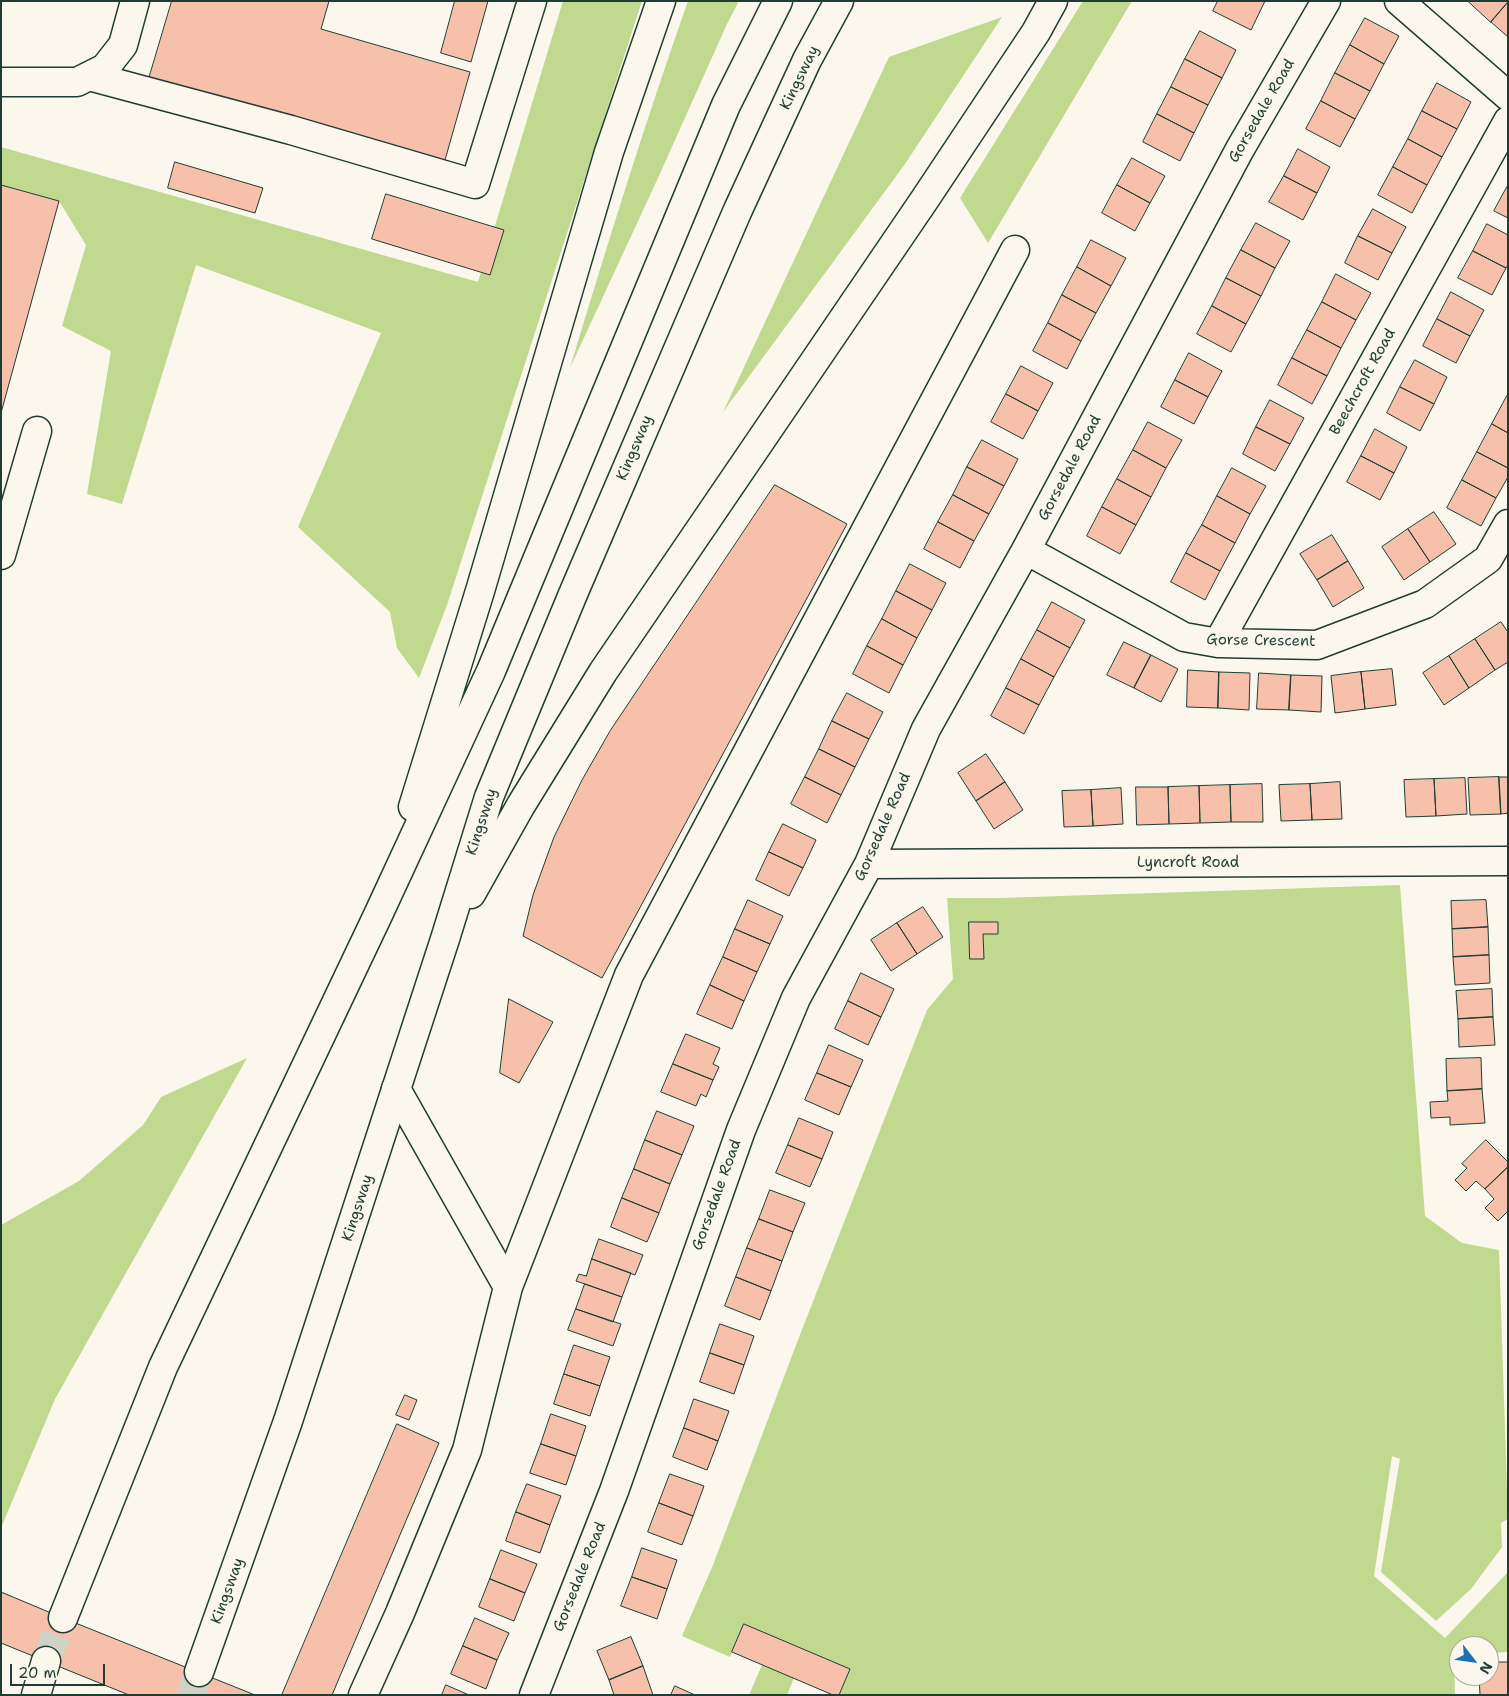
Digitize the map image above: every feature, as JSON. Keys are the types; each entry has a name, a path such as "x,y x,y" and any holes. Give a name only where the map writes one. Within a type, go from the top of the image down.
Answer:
{"main road":[{"path":"1,82 78,82 105,68 123,45 135,1"},
{"path":"89,76 291,130 475,184 532,1"},
{"path":"378,915 480,591 608,152 661,1"},
{"path":"64,1618 163,1367 378,915 491,670 726,105 778,1"},
{"name":"Kingsway","path":"199,1672 288,1421 445,939 489,797 573,594 737,212 807,60 839,1"},
{"path":"445,939 521,805 603,672 925,199 1036,32 1053,1"},
{"name":"Gorsedale Road","path":"534,1695 614,1491 740,1130 796,998 869,864 926,729 1026,550 1240,149 1326,1"},
{"path":"1399,1 1508,96"},
{"name":"Beechcroft Road","path":"1218,643 1508,121"},
{"path":"363,1695 400,1613 467,1450 508,1287 629,975 1015,250"},
{"path":"1,555 37,431"},
{"name":"Gorse Crescent","path":"1026,550 1184,637 1218,643 1317,645 1425,604 1488,559 1508,524"},
{"name":"Lyncroft Road","path":"869,864 1508,861"},
{"path":"396,1089 508,1287"},
{"path":"36,1695 46,1661"}],"green space":[{"path":"563,1 642,1 447,605 419,678 397,648 390,612 298,527 381,333 196,265 122,504 87,494 111,351 62,326 86,245 59,201 1,185 1,147 478,282"},
{"path":"688,1 739,1 570,368 627,184"},
{"path":"1083,1 1132,1 988,243 960,198"},
{"path":"1002,17 905,164 723,412 889,57"},
{"path":"1400,885 1425,1216 1462,1243 1499,1250 1508,1519 1501,1523 1502,1547 1471,1589 1436,1621 1381,1572 1400,1459 1392,1456 1374,1576 1445,1638 1507,1573 1508,1652 1499,1652 1499,1636 1449,1636 1449,1686 1455,1686 1455,1695 839,1695 850,1669 744,1625 730,1657 682,1636 713,1565 796,1345 927,1010 953,979 947,898 1000,898"},
{"path":"247,1058 55,1399 1,1528 1,1225 79,1181 143,1125 161,1097"},
{"path":"762,1665 794,1678 787,1695 749,1695"}],"building":[{"path":"172,1 329,1 321,29 470,72 443,167 148,82"},
{"path":"455,1 488,1 471,62 441,53"},
{"path":"1218,1 1265,1 1251,30 1213,11"},
{"path":"1468,1 1508,1 1508,2 1491,22"},
{"path":"1508,2 1508,37 1491,22"},
{"path":"1365,18 1399,36 1384,64 1350,45"},
{"path":"1200,31 1236,50 1222,78 1185,59"},
{"path":"1350,45 1384,64 1370,91 1335,73"},
{"path":"1185,59 1222,78 1208,105 1171,87"},
{"path":"1335,73 1370,91 1355,119 1321,101"},
{"path":"1437,83 1471,102 1457,129 1422,111"},
{"path":"1171,87 1208,105 1194,133 1157,114"},
{"path":"1321,101 1355,119 1340,147 1306,129"},
{"path":"1422,111 1457,129 1442,157 1408,139"},
{"path":"1157,114 1194,133 1180,161 1143,142"},
{"path":"1408,139 1442,157 1427,185 1393,167"},
{"path":"1298,149 1330,167 1317,193 1284,176"},
{"path":"1132,158 1165,176 1150,203 1117,185"},
{"path":"175,162 263,188 255,213 168,188"},
{"path":"1393,167 1427,185 1412,213 1378,195"},
{"path":"1284,176 1317,193 1303,220 1269,202"},
{"path":"1,185 59,201 1,413"},
{"path":"1117,185 1150,203 1135,231 1102,213"},
{"path":"1508,185 1508,218 1494,211"},
{"path":"386,194 504,230 490,275 372,239"},
{"path":"1373,209 1406,227 1392,253 1358,236"},
{"path":"1256,223 1290,241 1275,268 1241,250"},
{"path":"1487,224 1508,235 1508,265 1506,268 1473,251"},
{"path":"1358,236 1392,253 1378,280 1345,263"},
{"path":"1091,240 1126,258 1111,286 1077,267"},
{"path":"1241,250 1275,268 1261,296 1226,278"},
{"path":"1473,251 1506,268 1492,295 1458,278"},
{"path":"1077,267 1111,286 1096,313 1062,295"},
{"path":"1336,274 1371,293 1356,320 1322,302"},
{"path":"1226,278 1261,296 1246,324 1212,306"},
{"path":"1451,292 1484,310 1470,336 1437,319"},
{"path":"1062,295 1096,313 1081,341 1048,323"},
{"path":"1322,302 1356,320 1341,348 1307,330"},
{"path":"1212,306 1246,324 1231,352 1197,334"},
{"path":"1437,319 1470,336 1456,363 1423,346"},
{"path":"1048,323 1081,341 1067,369 1033,351"},
{"path":"1307,330 1341,348 1327,376 1292,358"},
{"path":"1189,353 1222,371 1208,397 1175,380"},
{"path":"1292,358 1327,376 1312,404 1278,385"},
{"path":"1415,360 1447,377 1434,404 1400,387"},
{"path":"1021,366 1053,383 1038,411 1006,394"},
{"path":"1175,380 1208,397 1194,424 1161,407"},
{"path":"1400,387 1434,404 1420,431 1387,413"},
{"path":"1006,394 1038,411 1023,439 991,422"},
{"path":"1508,397 1508,433 1492,424"},
{"path":"1270,400 1304,418 1290,444 1256,427"},
{"path":"1148,422 1182,440 1166,468 1133,450"},
{"path":"1492,424 1508,433 1508,468 1477,452"},
{"path":"1256,427 1290,444 1275,471 1243,454"},
{"path":"1375,429 1407,447 1394,473 1361,456"},
{"path":"982,440 1018,459 1004,486 967,467"},
{"path":"1133,450 1166,468 1151,497 1117,479"},
{"path":"1477,452 1508,468 1508,477 1496,498 1462,480"},
{"path":"1361,456 1394,473 1380,500 1347,482"},
{"path":"967,467 1004,486 989,514 953,495"},
{"path":"1232,468 1266,486 1250,514 1217,496"},
{"path":"1117,479 1151,497 1136,525 1102,507"},
{"path":"1462,480 1496,498 1481,526 1447,508"},
{"path":"775,485 847,524 602,978 523,936 533,895 554,837 582,780 610,731"},
{"path":"953,495 989,514 974,541 938,522"},
{"path":"1217,496 1250,514 1235,543 1202,525"},
{"path":"1102,507 1136,525 1120,554 1087,536"},
{"path":"1434,512 1456,544 1430,562 1408,529"},
{"path":"938,522 974,541 960,568 924,549"},
{"path":"1202,525 1235,543 1220,571 1186,553"},
{"path":"1408,529 1430,562 1404,580 1382,547"},
{"path":"1332,535 1348,561 1317,580 1300,554"},
{"path":"1186,553 1220,571 1205,600 1171,582"},
{"path":"1348,561 1364,588 1333,607 1317,580"},
{"path":"910,564 946,583 932,610 896,591"},
{"path":"896,591 932,610 917,638 882,619"},
{"path":"1052,602 1085,620 1070,648 1037,630"},
{"path":"882,619 917,638 903,665 867,646"},
{"path":"1501,622 1508,632 1508,662 1495,670 1475,639"},
{"path":"1037,630 1070,648 1054,677 1021,659"},
{"path":"1475,639 1495,670 1469,688 1449,656"},
{"path":"1124,642 1151,655 1134,688 1107,675"},
{"path":"867,646 903,665 889,693 853,674"},
{"path":"1151,655 1178,669 1161,702 1134,688"},
{"path":"1449,656 1469,688 1444,705 1423,673"},
{"path":"1021,659 1054,677 1039,705 1006,688"},
{"path":"1392,669 1396,705 1365,709 1361,672"},
{"path":"1188,670 1219,672 1218,708 1187,707"},
{"path":"1219,672 1250,673 1249,710 1218,708"},
{"path":"1361,672 1365,709 1335,713 1331,676"},
{"path":"1259,673 1291,675 1289,710 1257,709"},
{"path":"1291,675 1322,676 1321,712 1289,710"},
{"path":"1006,688 1039,705 1024,734 991,716"},
{"path":"847,693 883,712 869,739 832,721"},
{"path":"832,721 869,739 855,767 819,749"},
{"path":"819,749 855,767 841,795 805,777"},
{"path":"986,754 1005,782 976,801 958,773"},
{"path":"805,777 841,795 827,823 791,804"},
{"path":"1499,777 1501,814 1470,815 1468,778"},
{"path":"1499,777 1508,777 1508,813 1501,814"},
{"path":"1465,778 1467,814 1436,816 1434,779"},
{"path":"1434,779 1436,816 1406,817 1404,780"},
{"path":"1005,782 1023,810 994,829 976,801"},
{"path":"1340,782 1342,819 1312,820 1310,784"},
{"path":"1262,784 1263,822 1231,822 1230,785"},
{"path":"1310,784 1312,820 1281,821 1279,785"},
{"path":"1230,785 1231,822 1200,823 1199,786"},
{"path":"1199,786 1200,823 1169,824 1168,787"},
{"path":"1136,787 1168,787 1169,824 1137,825"},
{"path":"1121,788 1123,824 1093,826 1091,790"},
{"path":"1091,790 1093,826 1064,827 1062,791"},
{"path":"783,824 816,840 803,868 769,852"},
{"path":"769,852 803,868 789,896 756,880"},
{"path":"748,900 783,916 770,944 735,929"},
{"path":"1486,900 1488,927 1452,929 1451,901"},
{"path":"923,907 943,937 917,954 897,923"},
{"path":"969,922 998,922 998,934 983,934 984,959 970,959"},
{"path":"897,923 917,954 891,971 871,940"},
{"path":"1488,927 1489,955 1453,957 1452,929"},
{"path":"735,929 770,944 757,972 723,957"},
{"path":"1489,955 1490,983 1455,985 1453,957"},
{"path":"723,957 757,972 744,1001 710,985"},
{"path":"861,973 894,989 881,1017 848,1001"},
{"path":"710,985 744,1001 732,1029 697,1014"},
{"path":"1492,989 1493,1017 1458,1019 1456,991"},
{"path":"509,999 553,1022 519,1083 500,1073"},
{"path":"848,1001 881,1017 868,1045 835,1029"},
{"path":"1493,1017 1495,1045 1459,1047 1458,1019"},
{"path":"686,1034 720,1048 713,1064 719,1067 713,1080 673,1064"},
{"path":"829,1045 863,1060 851,1087 817,1073"},
{"path":"1481,1058 1482,1089 1447,1091 1446,1059"},
{"path":"673,1064 713,1080 706,1097 701,1094 696,1106 661,1092"},
{"path":"817,1073 851,1087 839,1115 805,1100"},
{"path":"1482,1089 1485,1123 1450,1125 1450,1117 1431,1118 1430,1102 1448,1101 1447,1091"},
{"path":"657,1111 694,1126 682,1155 645,1140"},
{"path":"799,1118 833,1132 822,1159 788,1145"},
{"path":"645,1140 682,1155 670,1184 634,1169"},
{"path":"1486,1140 1508,1162 1508,1167 1485,1189 1476,1181 1466,1191 1455,1180 1467,1168 1462,1164"},
{"path":"788,1145 822,1159 810,1187 776,1173"},
{"path":"1508,1167 1508,1211 1498,1221 1485,1208 1494,1199 1485,1189"},
{"path":"634,1169 670,1184 659,1213 622,1198"},
{"path":"770,1190 805,1203 793,1232 759,1219"},
{"path":"622,1198 659,1213 647,1242 611,1227"},
{"path":"759,1219 793,1232 782,1261 747,1248"},
{"path":"599,1239 643,1255 635,1275 592,1259"},
{"path":"747,1248 782,1261 771,1291 736,1277"},
{"path":"592,1259 631,1273 622,1297 576,1281 579,1274 586,1276"},
{"path":"736,1277 771,1291 760,1320 725,1306"},
{"path":"585,1284 622,1297 613,1322 576,1309"},
{"path":"576,1309 621,1324 613,1346 568,1330"},
{"path":"720,1324 754,1336 744,1365 710,1353"},
{"path":"574,1345 610,1357 600,1386 564,1374"},
{"path":"710,1353 744,1365 734,1394 700,1382"},
{"path":"564,1374 600,1386 590,1416 554,1404"},
{"path":"405,1395 417,1400 409,1420 396,1415"},
{"path":"694,1399 729,1411 718,1441 684,1428"},
{"path":"551,1414 586,1426 576,1456 541,1444"},
{"path":"397,1424 439,1443 332,1695 282,1695"},
{"path":"684,1428 718,1441 707,1470 673,1457"},
{"path":"541,1444 576,1456 566,1485 530,1473"},
{"path":"670,1474 704,1486 693,1516 659,1503"},
{"path":"527,1484 561,1496 550,1525 516,1512"},
{"path":"659,1503 693,1516 682,1545 648,1532"},
{"path":"516,1512 550,1525 540,1553 506,1541"},
{"path":"642,1548 677,1560 667,1589 632,1577"},
{"path":"501,1550 537,1564 525,1593 490,1579"},
{"path":"632,1577 667,1589 657,1619 621,1606"},
{"path":"490,1579 525,1593 514,1621 479,1607"},
{"path":"1,1592 255,1695 129,1695 1,1643"},
{"path":"475,1618 509,1633 497,1660 463,1646"},
{"path":"744,1624 850,1669 839,1695 833,1695 732,1652"},
{"path":"631,1637 643,1666 609,1680 597,1651"},
{"path":"463,1646 497,1660 486,1689 451,1674"},
{"path":"1499,1662 1508,1662 1508,1695 1480,1695 1480,1686 1499,1686"},
{"path":"643,1666 653,1695 614,1695 609,1680"},
{"path":"446,1685 469,1695 442,1695"},
{"path":"675,1686 695,1695 671,1695"}],"tunnel":[{"path":"46,1661 63,1618"},
{"path":"190,1695 199,1672"}]}
